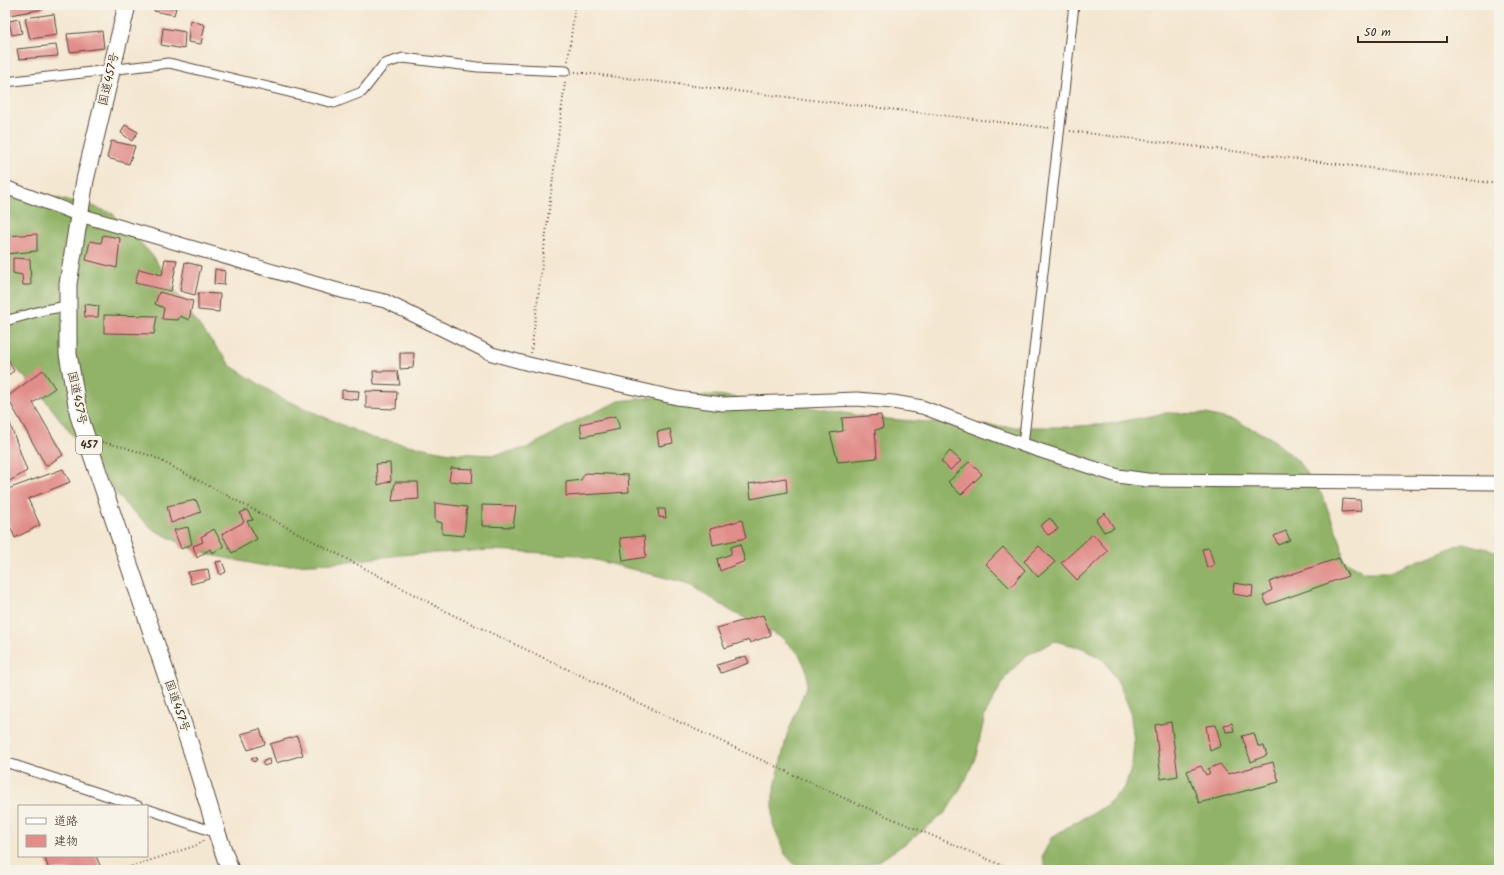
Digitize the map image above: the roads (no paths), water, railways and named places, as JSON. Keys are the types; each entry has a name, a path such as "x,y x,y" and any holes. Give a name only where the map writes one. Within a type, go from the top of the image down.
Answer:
{"highway":[{"name":"国道457号","path":"127,5 85,180 68,284 68,354 79,416 193,754 230,870"}],"street":[{"path":"1023,445 1074,5"},
{"path":"5,82 168,63 334,103 362,92 384,64 403,58 478,68 566,71"},
{"path":"5,186 80,215 345,292 385,301 492,354 677,398 723,404 857,399 893,402 922,407 1023,445 1118,476 1147,480 1499,483"},
{"path":"5,321 44,310 68,306"},
{"path":"5,762 135,805"},
{"path":"148,809 217,833"}]}
